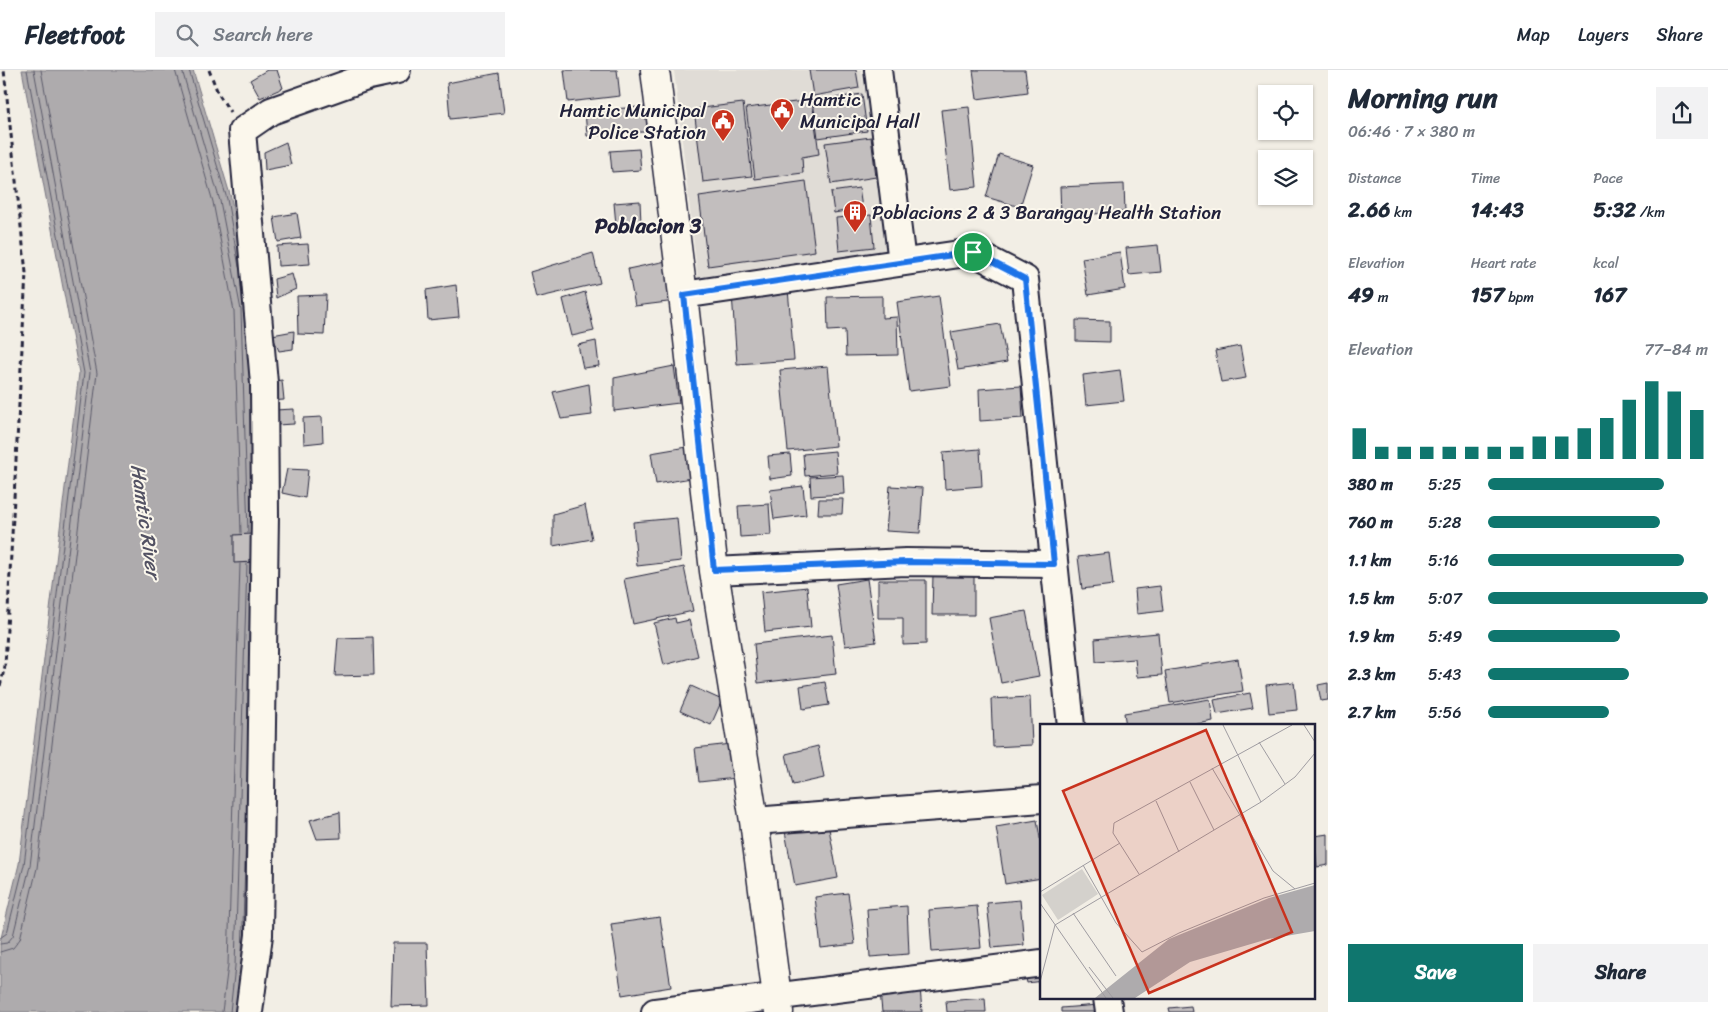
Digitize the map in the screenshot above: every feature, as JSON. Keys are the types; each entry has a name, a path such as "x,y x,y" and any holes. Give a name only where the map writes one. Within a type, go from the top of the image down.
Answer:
{"main road":[{"path":"655,70 684,295 714,570 754,821 778,1004"}],"street":[{"path":"249,1012 259,936 265,514 264,393 242,131 271,110 369,76 396,70"},
{"path":"878,70 902,262"},
{"path":"684,295 973,252 1025,279 1071,724"},
{"path":"714,570 906,562 1054,564"},
{"path":"754,821 1040,799"},
{"path":"655,1012 778,1004 1040,963"}],"path":[{"path":"0,686 6,656 26,273 4,70"},
{"path":"209,70 218,93 242,131"}],"shaded area":[{"path":"674,70 861,70 896,253 698,280"}],"water":[{"name":"Hamtic River","path":"22,70 193,70 231,198 252,309 260,521 247,967 241,1012 0,1012 0,942 19,864 79,373"}],"building":[{"path":"267,70 277,70 283,88 260,98 250,80"},
{"path":"564,70 617,70 620,96 568,102"},
{"path":"809,70 856,70 859,88 813,96"},
{"path":"973,70 1025,70 1028,92 977,99"},
{"path":"499,73 504,113 450,119 447,83"},
{"path":"862,94 867,131 818,138 813,101"},
{"name":"Hamtic Municipal Hall","path":"812,100 819,154 802,157 803,173 755,179 746,108"},
{"name":"Hamtic Municipal Police Station","path":"743,103 752,176 703,182 694,109"},
{"path":"653,106 656,131 587,136 585,111"},
{"path":"969,107 977,187 950,190 941,110"},
{"path":"871,137 876,177 831,184 825,143"},
{"path":"286,142 291,165 265,170 264,152"},
{"path":"639,149 641,170 612,172 610,151"},
{"path":"999,154 1033,165 1020,207 986,197"},
{"path":"806,181 815,251 708,266 699,196"},
{"path":"1124,184 1125,212 1061,216 1060,187"},
{"path":"859,188 862,208 834,213 831,192"},
{"path":"640,201 641,224 616,225 614,203"},
{"path":"297,213 301,238 278,242 274,217"},
{"name":"Poblacions 2 & 3 Barangay Health Station","path":"871,215 874,247 839,251 836,218"},
{"path":"308,244 310,264 278,266 277,246"},
{"path":"1158,245 1161,272 1129,275 1126,248"},
{"path":"1120,252 1125,289 1088,295 1082,258"},
{"path":"593,253 600,283 536,298 530,272"},
{"path":"671,260 676,301 635,306 628,269"},
{"path":"292,274 296,289 276,298 274,279"},
{"path":"456,285 459,317 428,320 426,290"},
{"path":"788,289 794,360 737,364 732,294"},
{"path":"585,292 594,331 572,336 563,299"},
{"path":"326,295 324,335 298,334 297,296"},
{"path":"882,296 882,318 897,317 898,355 846,356 845,330 828,331 827,297"},
{"path":"939,296 951,386 909,391 897,302"},
{"path":"1076,320 1110,321 1110,342 1076,341"},
{"path":"1000,324 1007,362 958,370 951,332"},
{"path":"294,331 293,349 279,351 272,335"},
{"path":"596,341 599,366 583,368 578,345"},
{"path":"1240,346 1246,378 1221,382 1215,351"},
{"path":"674,366 679,403 614,411 614,378"},
{"path":"828,366 836,446 788,451 780,370"},
{"path":"1120,370 1124,401 1086,405 1083,375"},
{"path":"282,380 284,400 269,401 267,382"},
{"path":"589,384 592,415 561,419 553,392"},
{"path":"1021,386 1023,418 980,421 979,389"},
{"path":"294,409 294,424 276,425 275,410"},
{"path":"322,417 323,442 304,444 303,418"},
{"path":"698,445 703,476 656,484 651,453"},
{"path":"980,449 982,486 945,489 943,452"},
{"path":"835,451 837,473 805,476 803,454"},
{"path":"790,454 792,476 770,479 768,456"},
{"path":"287,469 308,470 305,498 282,493"},
{"path":"843,475 844,494 811,496 810,477"},
{"path":"803,486 806,515 774,519 770,490"},
{"path":"890,486 923,488 920,533 886,531"},
{"path":"819,499 843,499 842,514 818,514"},
{"path":"769,504 771,535 740,537 738,506"},
{"path":"585,505 592,539 553,546 553,514"},
{"path":"677,518 681,561 637,566 633,522"},
{"path":"252,534 254,562 234,563 234,535"},
{"path":"1109,553 1113,585 1082,589 1078,557"},
{"path":"684,567 693,611 633,624 624,579"},
{"path":"933,574 974,575 974,615 932,615"},
{"path":"867,579 876,642 845,646 836,584"},
{"path":"878,580 926,580 926,644 903,645 903,618 878,618"},
{"path":"1160,586 1163,611 1137,614 1135,589"},
{"path":"807,587 811,627 765,632 761,592"},
{"path":"1026,611 1039,676 1001,683 989,618"},
{"path":"675,618 676,623 689,620 698,656 664,665 654,623"},
{"path":"1158,633 1162,675 1137,677 1135,659 1096,662 1095,639"},
{"path":"832,635 836,674 758,683 754,644"},
{"path":"373,637 374,675 335,676 338,638"},
{"path":"1238,659 1243,691 1170,703 1165,671"},
{"path":"825,682 829,705 803,709 800,686"},
{"path":"1294,682 1297,710 1269,713 1266,685"},
{"path":"1328,683 1328,700 1321,701 1318,685"},
{"path":"691,686 722,700 711,725 680,711"},
{"path":"1250,693 1253,708 1217,714 1214,700"},
{"path":"1030,697 1032,745 993,747 991,699"},
{"path":"1210,699 1213,721 1197,724 1126,724 1124,713"},
{"path":"731,744 736,778 699,782 695,748"},
{"path":"818,746 824,778 793,785 786,754"},
{"path":"340,812 341,838 317,839 310,820"},
{"path":"1037,820 1040,838 1040,878 1005,884 996,827"},
{"path":"828,823 838,878 795,886 785,831"},
{"path":"1328,834 1328,865 1317,867 1316,836"},
{"path":"848,893 855,944 821,948 815,897"},
{"path":"1020,900 1024,945 992,948 987,903"},
{"path":"907,906 909,954 870,957 867,909"},
{"path":"977,906 981,948 932,952 929,910"},
{"path":"660,917 671,987 622,995 611,924"},
{"path":"393,943 427,943 429,1005 391,1006"},
{"path":"1040,971 1040,981 1027,983 1025,973"},
{"path":"920,987 922,1012 882,1012 880,991"},
{"path":"985,998 986,1012 947,1012 946,1001"},
{"path":"1098,1005 1099,1012 1061,1012 1061,1008"},
{"path":"1191,1006 1192,1012 1170,1012 1169,1008"}],"place":[{"name":"Hamtic Municipal Hall","path":"782,131"},
{"name":"Hamtic Municipal Police Station","path":"723,142"},
{"name":"Poblacions 2 & 3 Barangay Health Station","path":"855,233"}],"district":[{"name":"Poblacion 3","path":"648,226"}],"route":[{"path":"973,252 1025,279 1054,564 906,562 714,570 684,295 973,252"}]}
